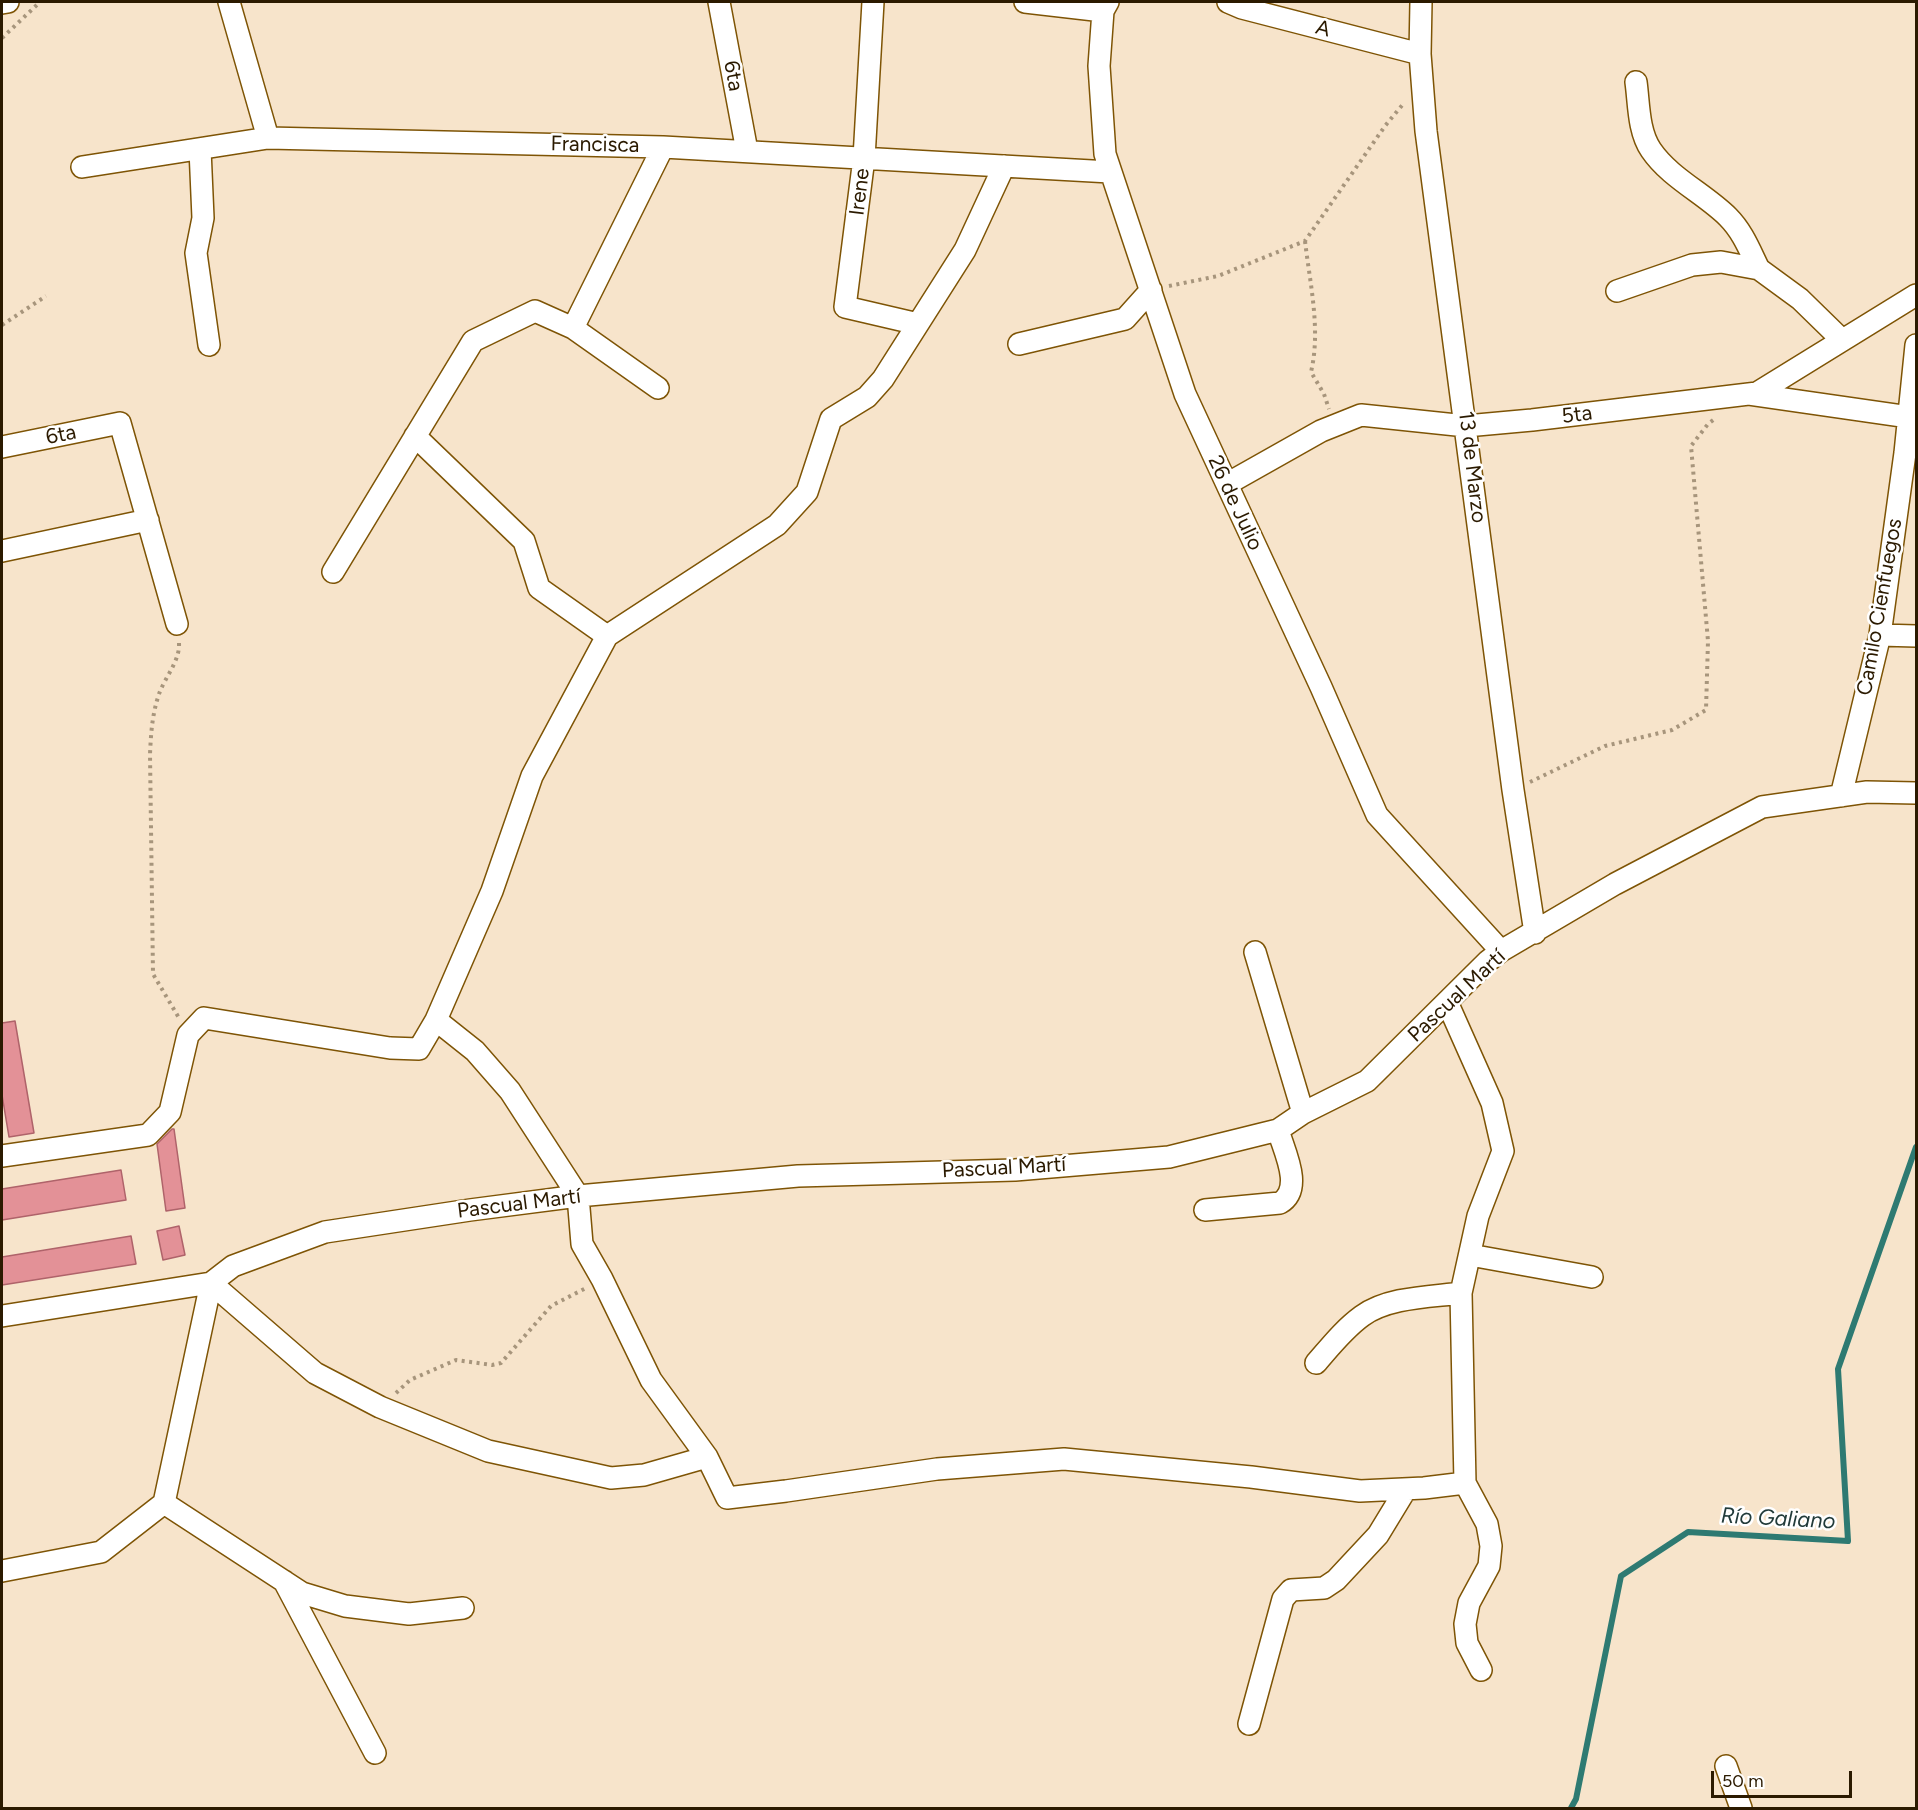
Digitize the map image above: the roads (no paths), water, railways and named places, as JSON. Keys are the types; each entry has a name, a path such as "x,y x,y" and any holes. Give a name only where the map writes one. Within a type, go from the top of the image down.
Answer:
{"street":[{"path":"2,3 8,2"},
{"path":"229,2 268,138"},
{"name":"6ta","path":"719,2 747,151"},
{"name":"Irene","path":"873,2 864,158 846,307 918,324"},
{"path":"1025,2 1105,6"},
{"name":"A","path":"1228,2 1242,8 1419,54"},
{"name":"13 de Marzo","path":"1420,2 1419,54 1428,142 1513,790 1535,933"},
{"name":"26 de Julio","path":"1105,6 1099,66 1105,154 1185,394 1321,687 1377,815 1501,951"},
{"path":"1636,82 1643,131 1651,149 1667,167 1728,217 1743,235 1759,269"},
{"name":"Francisca","path":"82,167 268,138 663,147 1110,172"},
{"path":"573,328 663,147"},
{"path":"200,148 203,218 196,253 209,345"},
{"path":"2,1156 148,1135 170,1112 188,1035 204,1018 390,1048 419,1049 436,1020 492,891 532,776 607,636 777,525 807,492 831,419 867,397 883,379 965,250 1004,166"},
{"path":"1617,291 1692,265 1722,262 1759,269 1800,299 1842,340"},
{"path":"1019,344 1125,319 1151,290"},
{"name":"5ta","path":"1227,484 1321,431 1361,415 1466,426 1757,393 1917,295"},
{"path":"333,572 473,341 535,311 573,328 658,388"},
{"name":"Camilo Cienfuegos","path":"1841,796 1880,635 1917,345"},
{"path":"1749,394 1909,417"},
{"name":"6ta","path":"2,447 120,423 148,520"},
{"path":"415,436 524,541 538,588 607,636"},
{"path":"2,551 148,520 177,624"},
{"path":"1880,635 1917,636"},
{"name":"Pascual Martí","path":"2,1316 211,1283 233,1266 325,1232 578,1196 798,1176 1015,1170 1169,1157 1278,1130 1303,1113 1367,1081 1501,951 1615,884 1762,807 1867,792 1917,793"},
{"path":"1255,952 1303,1113"},
{"path":"1447,1002 1492,1103 1503,1151 1478,1216 1461,1293 1465,1483 1487,1524 1491,1546 1489,1566 1469,1603 1465,1624 1467,1642 1481,1670"},
{"path":"436,1020 475,1051 510,1091 578,1196 582,1244 651,1380 707,1457 727,1498 937,1468 1064,1459 1360,1491 1465,1483"},
{"path":"1205,1210 1280,1203 1288,1198 1293,1179 1278,1130"},
{"path":"1470,1255 1593,1277"},
{"path":"2,1571 101,1552 165,1503 211,1283 315,1373 380,1407 488,1451 611,1478 644,1475 707,1457"},
{"path":"1316,1363 1349,1326 1377,1307 1461,1293"},
{"path":"1249,1724 1283,1599 1291,1590 1324,1588 1336,1580 1378,1534 1406,1489"},
{"path":"165,1503 302,1593 345,1606 409,1614 463,1608"},
{"path":"284,1581 375,1753"},
{"path":"1726,1766 1741,1809"}],"waterway":[{"name":"Río Galiano","path":"1571,1808 1576,1799 1621,1576 1688,1532 1848,1541 1838,1369 1916,1147"}]}
